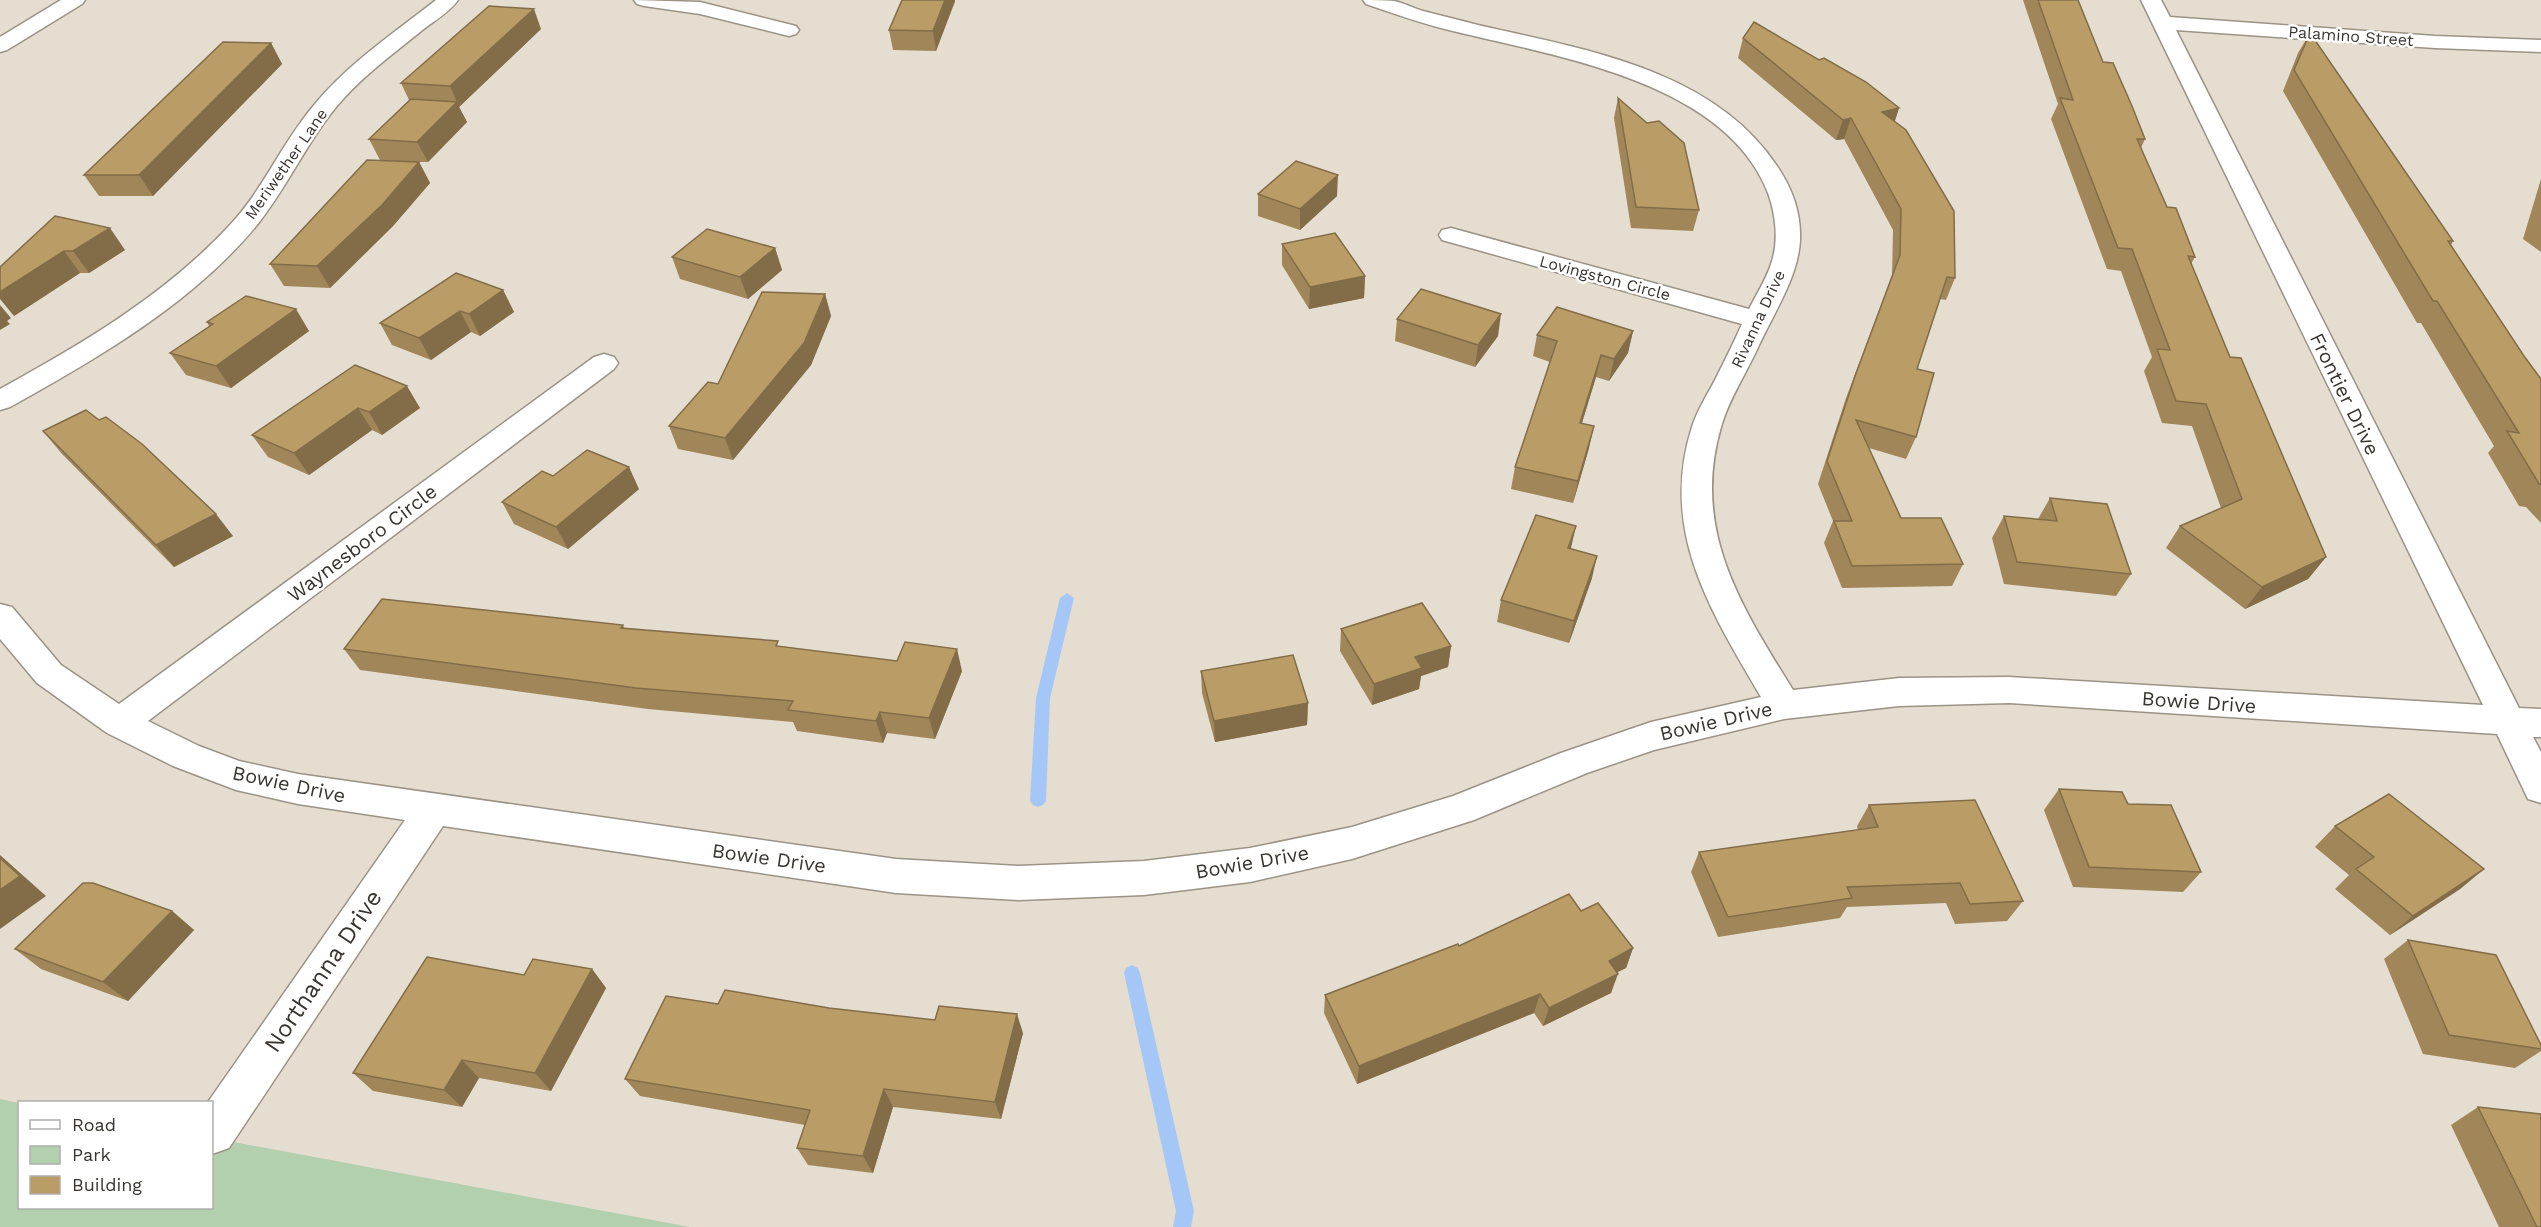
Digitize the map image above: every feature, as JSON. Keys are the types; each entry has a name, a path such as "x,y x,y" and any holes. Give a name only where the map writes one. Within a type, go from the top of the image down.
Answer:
{"street":[{"path":"0,46 75,0"},
{"name":"Meriwether Lane","path":"0,401 93,348 131,323 191,276 231,239 258,207 280,177 308,128 335,94 448,0"},
{"path":"644,0 700,8 789,30"},
{"name":"Rivanna Drive","path":"1373,0 1448,24 1565,49 1627,68 1686,96 1714,114 1757,152 1773,175 1783,199 1788,220 1788,246 1784,265 1707,426 1698,456 1695,493 1699,528 1712,576 1727,609 1785,705"},
{"name":"Palamino Street","path":"2156,11 2424,41 2541,46"},
{"name":"Frontier Drive","path":"2156,11 2524,722 2541,788"},
{"name":"Lovingston Circle","path":"1451,235 1758,320"},
{"name":"Waynesboro Circle","path":"119,723 604,363"},
{"name":"Bowie Drive","path":"0,616 49,674 119,723 186,756 237,775 298,789 433,810 896,876 1019,883 1144,878 1250,865 1352,843 1461,809 1574,763 1651,736 1785,705 1899,692 2009,690 2524,722"},
{"name":"Northanna Drive","path":"213,1133 433,810"}],"green space":[{"path":"0,1099 18,1103 18,1209 213,1209 213,1138 690,1227 0,1227"}],"building":[{"path":"902,0 945,0 933,31 889,30"},
{"path":"2038,0 2078,0 2103,62 2113,63 2145,139 2137,139 2167,207 2176,208 2195,257 2188,256 2230,357 2241,358 2326,557 2262,587 2180,526 2242,499 2206,404 2176,401 2157,349 2170,350 2132,249 2118,248 2060,98 2073,100"},
{"path":"489,6 534,9 450,86 401,83"},
{"path":"1754,22 1819,60 1824,58 1866,82 1899,108 1882,112 1906,130 1954,211 1955,278 1947,277 1917,369 1934,373 1916,437 1856,420 1901,518 1941,518 1963,564 1852,566 1834,521 1852,521 1827,461 1855,376 1900,255 1901,209 1851,118 1843,120 1743,38"},
{"path":"2310,33 2453,241 2448,241 2541,379 2541,484 2507,431 2519,433 2437,301 2433,301 2294,70"},
{"path":"223,42 271,43 139,175 84,175"},
{"path":"1618,98 1647,123 1659,121 1684,143 1699,210 1636,207"},
{"path":"411,99 457,102 417,142 369,139"},
{"path":"367,160 419,162 382,205 317,266 270,264"},
{"path":"1296,161 1338,175 1300,209 1258,194"},
{"path":"55,216 110,228 73,251 64,251 0,292 0,267"},
{"path":"707,229 775,248 740,277 672,257"},
{"path":"1335,233 1365,276 1310,287 1282,244"},
{"path":"456,273 503,290 469,314 460,311 419,338 380,323"},
{"path":"1421,289 1501,314 1478,345 1397,319"},
{"path":"762,292 825,294 804,343 725,438 669,426 708,382 718,384"},
{"path":"246,296 296,309 216,366 170,353 213,324 207,322"},
{"path":"1557,307 1633,331 1614,359 1601,355 1580,423 1594,426 1578,481 1515,467 1557,341 1537,335"},
{"path":"355,365 407,386 369,412 358,408 294,453 252,435"},
{"path":"86,410 99,420 106,417 142,444 216,514 156,545 43,431"},
{"path":"587,450 629,467 556,527 502,502 542,471 553,476"},
{"path":"2050,498 2107,504 2131,574 2017,562 2004,516 2057,521"},
{"path":"1536,515 1576,526 1568,548 1597,556 1574,621 1501,600"},
{"path":"382,599 623,625 621,628 778,641 776,646 897,661 905,642 957,649 929,718 880,712 876,721 788,710 793,701 636,688 344,649"},
{"path":"1422,603 1451,646 1415,657 1422,668 1374,684 1341,629"},
{"path":"1293,655 1308,703 1214,721 1201,671"},
{"path":"2059,789 2122,792 2128,804 2171,805 2201,872 2089,867"},
{"path":"2389,794 2484,869 2413,916 2356,869 2374,857 2335,826"},
{"path":"1975,800 2023,901 1970,904 1960,883 1847,887 1852,898 1728,917 1699,852 1878,827 1869,805"},
{"path":"0,858 20,876 0,890"},
{"path":"83,883 93,883 172,911 103,982 15,949"},
{"path":"1569,894 1581,911 1598,903 1633,948 1609,961 1618,974 1549,1008 1540,994 1359,1066 1325,995 1458,944 1459,946"},
{"path":"2408,940 2496,955 2541,1049 2449,1035"},
{"path":"427,957 524,975 533,959 592,969 535,1073 462,1060 444,1090 353,1073"},
{"path":"725,990 829,1008 935,1020 939,1006 1017,1014 995,1102 884,1089 863,1156 797,1148 810,1110 625,1079 666,996 718,1004"},
{"path":"2478,1107 2541,1114 2541,1227 2537,1227"}],"waterway":[{"path":"1038,801 1043,698 1067,598"},
{"path":"1132,973 1185,1211 1182,1227"}]}
